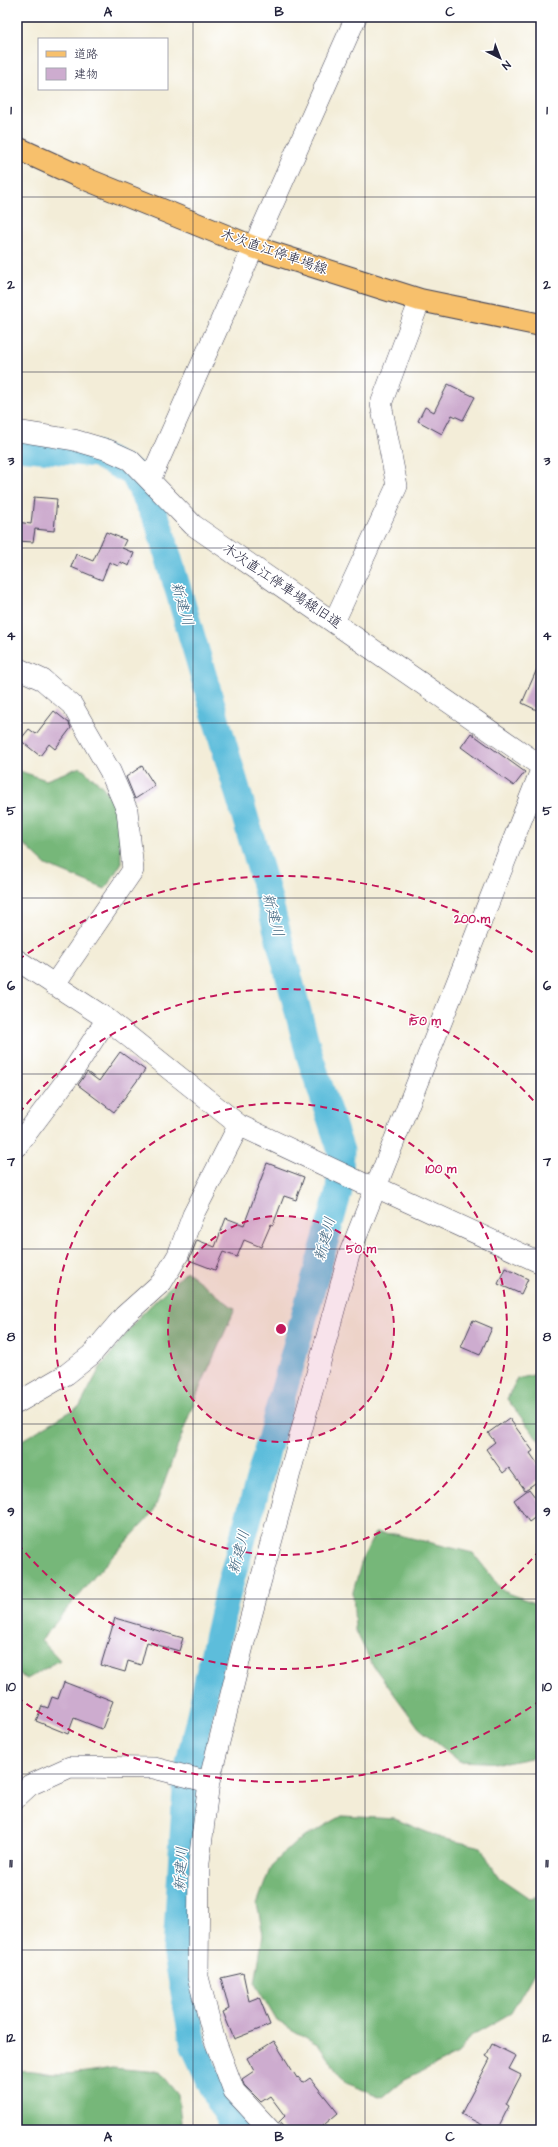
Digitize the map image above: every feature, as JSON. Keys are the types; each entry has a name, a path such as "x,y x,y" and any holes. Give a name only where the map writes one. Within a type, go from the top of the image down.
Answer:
{"main road":[{"name":"木次直江停車場線","path":"17,148 76,175 253,247 420,300 541,325"}],"street":[{"path":"150,480 356,17"},
{"path":"334,622 397,486 381,404 420,300"},
{"name":"木次直江停車場線旧道","path":"18,435 74,440 108,450 130,460 193,525 541,766"},
{"path":"17,668 43,680 72,705 110,771 127,810 133,870 54,985"},
{"path":"270,2130 234,2091 214,2038 198,1977 199,1862 205,1781 369,1185 541,770"},
{"path":"17,960 107,1019 239,1125 308,1158 541,1263"},
{"path":"17,1146 71,1074 107,1019"},
{"path":"17,1402 67,1374 91,1355 124,1316 162,1282 178,1255 193,1215 239,1125"},
{"path":"17,1797 30,1785 70,1767 154,1768 205,1781"}],"green space":[{"path":"80,767 103,787 120,812 121,864 105,889 46,865 17,838 17,770 46,780"},
{"path":"186,1271 235,1309 195,1399 153,1513 99,1571 41,1640 60,1660 27,1679 17,1673 17,1443 80,1406 100,1368 139,1317"},
{"path":"541,1373 541,1443 507,1399 517,1379"},
{"path":"375,1533 395,1534 473,1553 503,1591 534,1603 541,1609 541,1756 506,1763 459,1761 419,1728 372,1664 355,1629 353,1592 362,1560"},
{"path":"342,1816 395,1819 441,1838 481,1847 497,1876 529,1898 541,1896 541,1961 511,2013 469,2037 458,2054 405,2079 383,2097 346,2083 319,2045 277,2021 255,1984 263,1934 257,1904 271,1866 296,1842"},
{"path":"112,2068 159,2072 178,2095 182,2130 17,2130 17,2071 27,2070 64,2074"}],"building":[{"path":"448,384 475,397 463,420 452,415 442,434 418,421 425,407 434,412"},
{"path":"34,497 57,499 54,531 35,529 33,542 17,541 17,522 31,524"},
{"path":"106,532 126,540 122,548 134,553 129,566 120,562 118,566 109,562 102,580 71,567 76,554 93,561"},
{"path":"541,660 541,712 522,703"},
{"path":"54,711 69,723 71,728 55,749 49,744 40,756 20,740 29,729 36,734"},
{"path":"471,733 525,772 514,786 461,747"},
{"path":"142,766 155,786 135,799 126,777"},
{"path":"120,1052 145,1070 114,1112 78,1085 87,1072 99,1081"},
{"path":"267,1163 304,1177 296,1200 284,1196 273,1225 271,1224 261,1247 244,1240 237,1257 223,1252 215,1270 189,1260 197,1240 215,1247 226,1218 244,1225"},
{"path":"505,1268 528,1279 521,1294 498,1284"},
{"path":"473,1320 492,1328 480,1355 461,1347"},
{"path":"509,1418 533,1451 530,1453 541,1469 541,1479 525,1490 509,1468 503,1473 486,1449 495,1442 488,1433"},
{"path":"529,1489 541,1505 541,1513 529,1522 514,1500"},
{"path":"115,1618 183,1638 179,1651 147,1642 141,1665 128,1661 125,1672 101,1665"},
{"path":"64,1682 113,1701 102,1729 74,1718 68,1734 36,1721 42,1706 48,1708 52,1697 58,1699"},
{"path":"243,1973 249,2001 259,1997 270,2025 234,2039 223,2012 229,2009 221,1978"},
{"path":"274,2041 297,2078 298,2077 303,2083 310,2078 338,2113 318,2130 286,2130 279,2122 285,2116 270,2096 261,2102 244,2085 242,2079 254,2071 247,2058"},
{"path":"492,2044 516,2056 509,2069 521,2075 506,2104 509,2106 497,2130 492,2130 461,2114 490,2059 486,2056"}],"waterway":[{"name":"新建川","path":"17,447 96,454 133,473 158,522 264,881 309,1054 341,1151 339,1191 226,1599 187,1772 176,1950 194,2046 219,2101 237,2130"}]}
